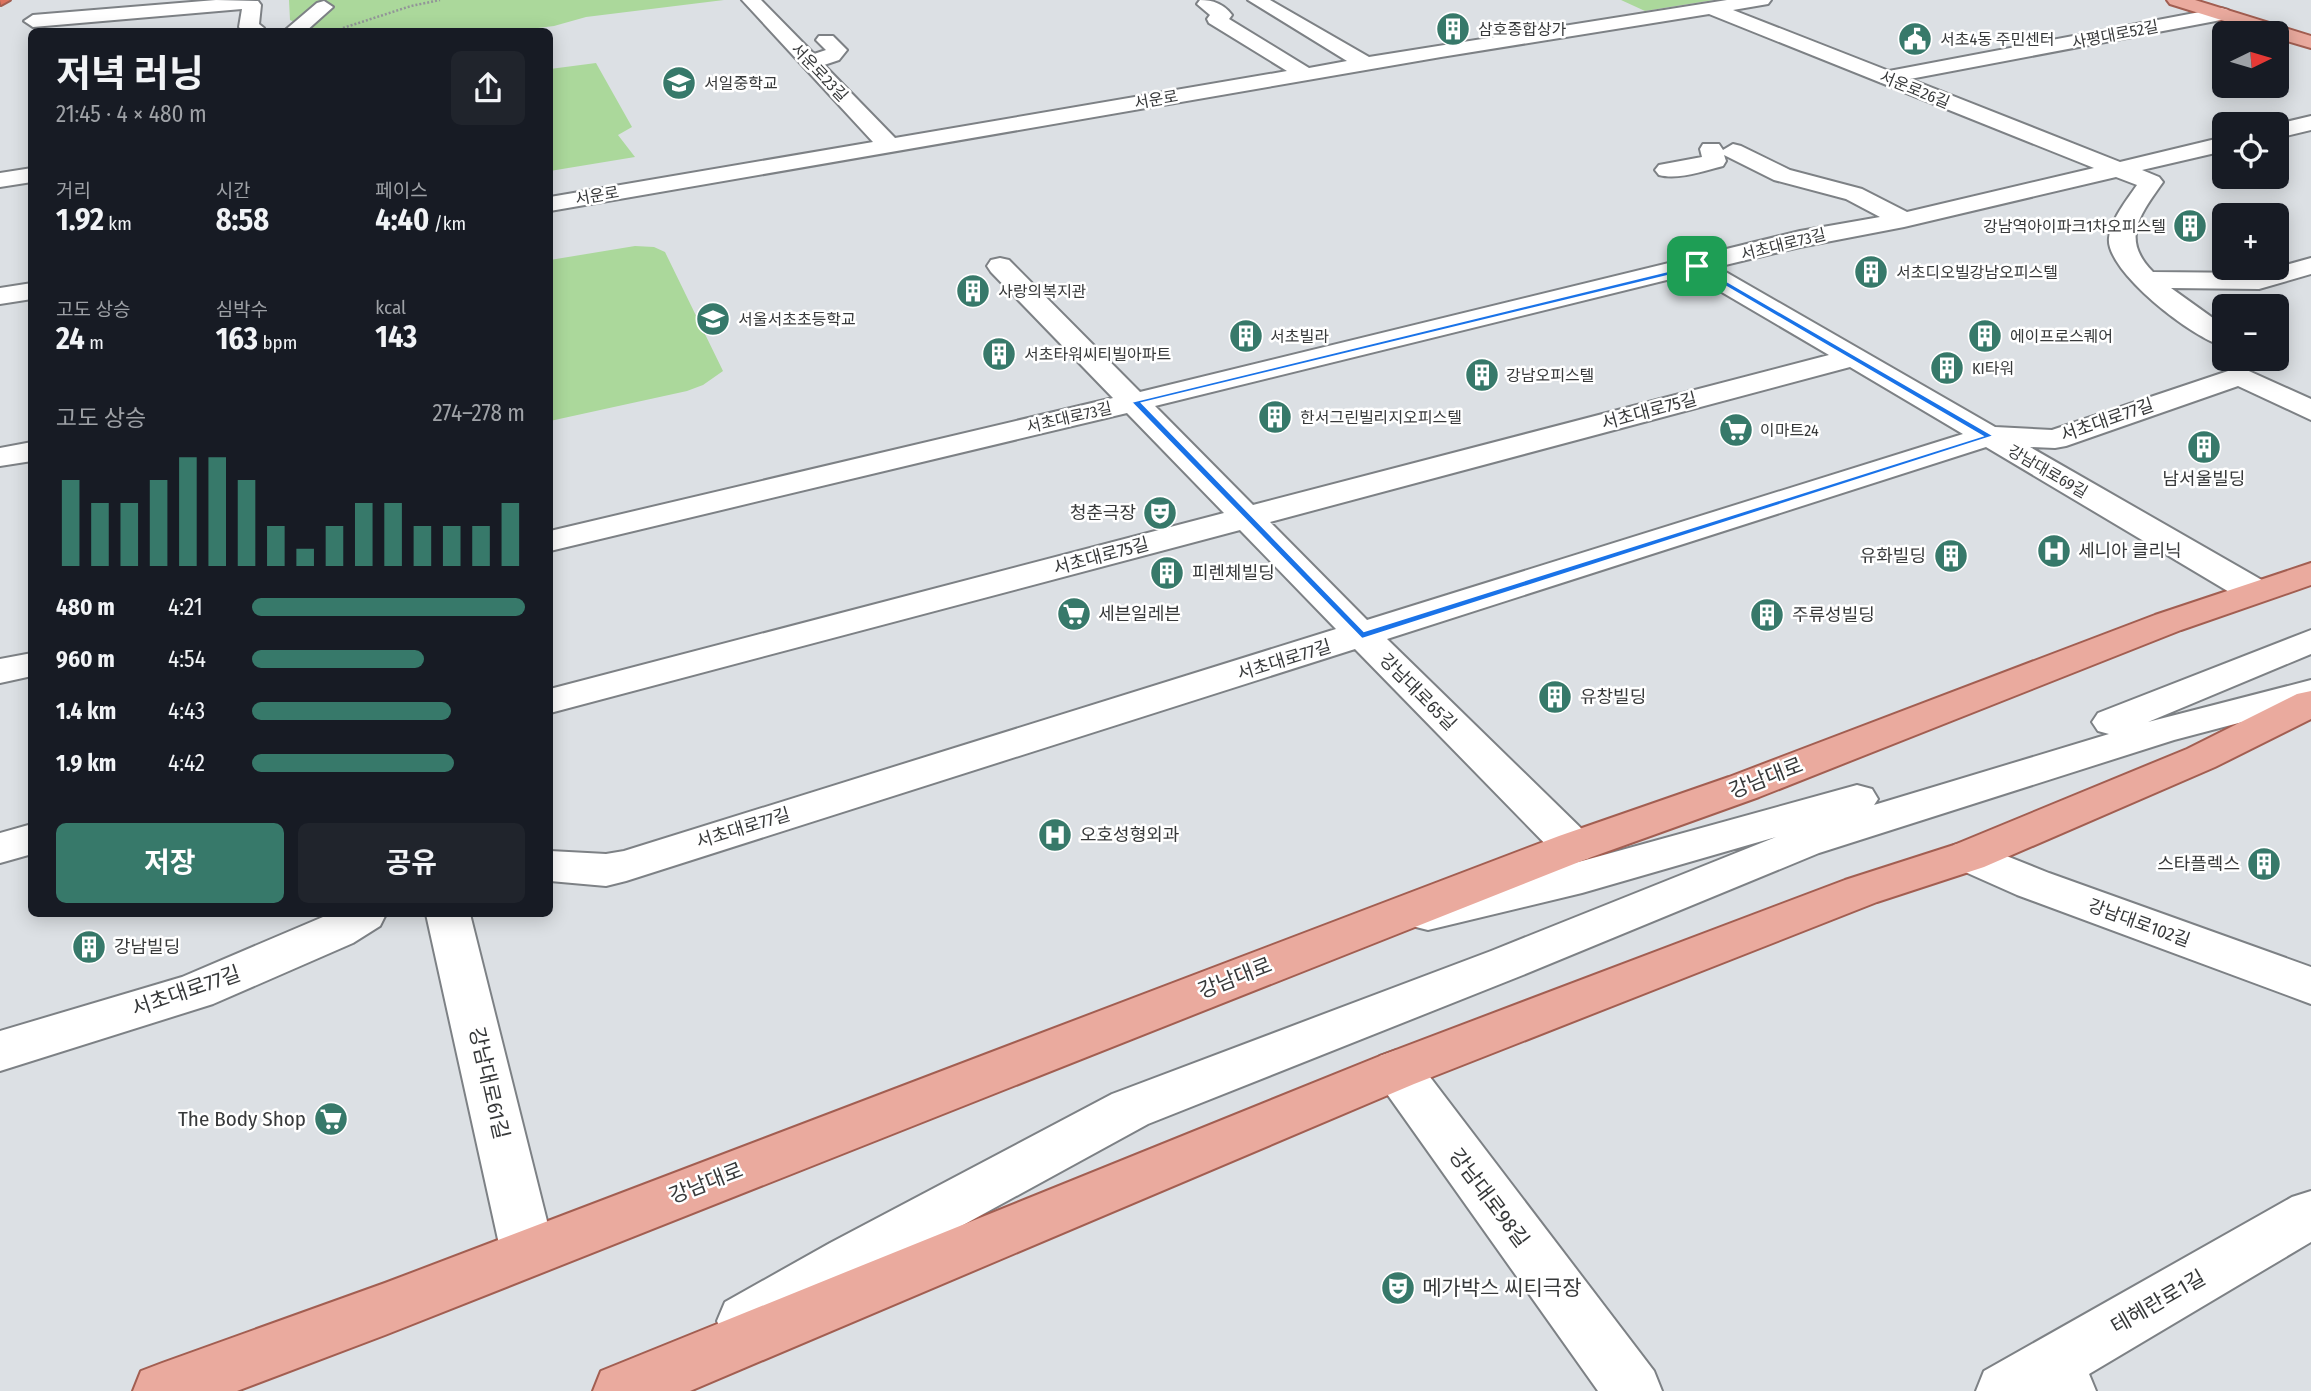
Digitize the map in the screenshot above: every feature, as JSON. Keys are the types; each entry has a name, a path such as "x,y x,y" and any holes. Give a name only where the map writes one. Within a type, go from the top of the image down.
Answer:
{"main road":[{"path":"2176,0 2311,42"},
{"name":"강남대로","path":"162,1391 528,1253 1574,847 1744,787 2254,591 2311,573"},
{"path":"628,1389 1397,1070 1861,891 1969,856 2201,758 2311,703"}],"street":[{"name":"서운로23길","path":"751,0 889,145"},
{"path":"1257,0 1366,64"},
{"name":"서운로","path":"553,203 1305,74 1762,0"},
{"path":"11,24 246,3 252,5 252,22"},
{"path":"1206,4 1223,15 1216,19 1305,74"},
{"path":"297,28 324,7"},
{"name":"서운로26길","path":"1711,9 2119,171"},
{"name":"사평대로52길","path":"1885,78 2221,14"},
{"path":"33,21 111,28 177,27"},
{"path":"228,28 252,22"},
{"path":"111,28 252,22 269,28"},
{"path":"1792,40 1834,33"},
{"path":"809,61 833,57 836,54 837,50 826,40"},
{"path":"2289,128 2311,122"},
{"name":"서초대로73길","path":"553,540 1136,402 1800,239 1904,220 2212,147"},
{"path":"1667,170 1715,161 1722,150 1782,175 1854,194 1904,220"},
{"path":"2119,171 2151,182 2127,222 2120,242 2132,267 2145,280 2212,329"},
{"path":"0,180 28,176"},
{"name":"강남대로65길","path":"1000,266 1136,402 1246,518 1574,847"},
{"name":"강남대로69길","path":"1697,266 2254,591"},
{"path":"2145,280 2250,281 2311,266"},
{"path":"0,296 28,292"},
{"name":"서초대로75길","path":"553,700 1856,357"},
{"name":"서초대로77길","path":"553,866 606,870 626,866 1990,436 2055,439 2230,371"},
{"path":"2246,371 2311,411"},
{"path":"0,457 28,452"},
{"path":"1357,931 1582,877 1985,764 2136,714 2311,641"},
{"path":"0,671 28,665"},
{"path":"628,1389 849,1260 1130,1109 1507,963 1804,842 2161,731 2311,692"},
{"path":"0,848 28,840"},
{"name":"강남대로102길","path":"1969,856 2033,884 2311,986"},
{"name":"서초대로77길","path":"0,1051 196,991 337,931 358,917"},
{"name":"강남대로61길","path":"449,917 528,1253"},
{"name":"강남대로98길","path":"1397,1070 1633,1391"},
{"name":"테헤란로1길","path":"2039,1383 2311,1214"}],"path":[{"path":"344,28 411,6 440,0"}],"green space":[{"path":"289,0 724,0 586,17 538,28 307,28 290,20"},
{"path":"1621,0 1714,0 1645,11"},
{"path":"596,63 632,127 618,135 635,157 553,171 553,69"},
{"path":"635,246 654,247 665,252 723,371 703,385 687,391 553,420 553,260"}],"place":[{"name":"삼호종합상가","path":"1453,29"},
{"name":"서초4동 주민센터","path":"1915,39"},
{"name":"서일중학교","path":"679,83"},
{"name":"강남역아이파크1차오피스텔","path":"2190,226"},
{"name":"서초디오빌강남오피스텔","path":"1871,272"},
{"name":"사랑의복지관","path":"973,291"},
{"name":"서울서초초등학교","path":"713,319"},
{"name":"서초빌라","path":"1246,336"},
{"name":"에이프로스퀘어","path":"1985,336"},
{"name":"서초타워씨티빌아파트","path":"999,354"},
{"name":"KI타워","path":"1947,368"},
{"name":"강남오피스텔","path":"1482,375"},
{"name":"한서그린빌리지오피스텔","path":"1275,417"},
{"name":"이마트24","path":"1736,430"},
{"name":"남서울빌딩","path":"2204,447"},
{"name":"청춘극장","path":"1160,513"},
{"name":"세니아 클리닉","path":"2054,551"},
{"name":"유화빌딩","path":"1951,556"},
{"name":"피렌체빌딩","path":"1167,573"},
{"name":"세븐일레븐","path":"1074,614"},
{"name":"주류성빌딩","path":"1767,615"},
{"name":"유창빌딩","path":"1555,697"},
{"name":"오호성형외과","path":"1055,835"},
{"name":"스타플렉스","path":"2264,864"},
{"name":"강남빌딩","path":"89,947"},
{"name":"The Body Shop","path":"331,1119"},
{"name":"메가박스 씨티극장","path":"1398,1288"}],"route":[{"path":"1697,266 1990,436 1362,635 1136,402 1395,338 1697,266"}]}
